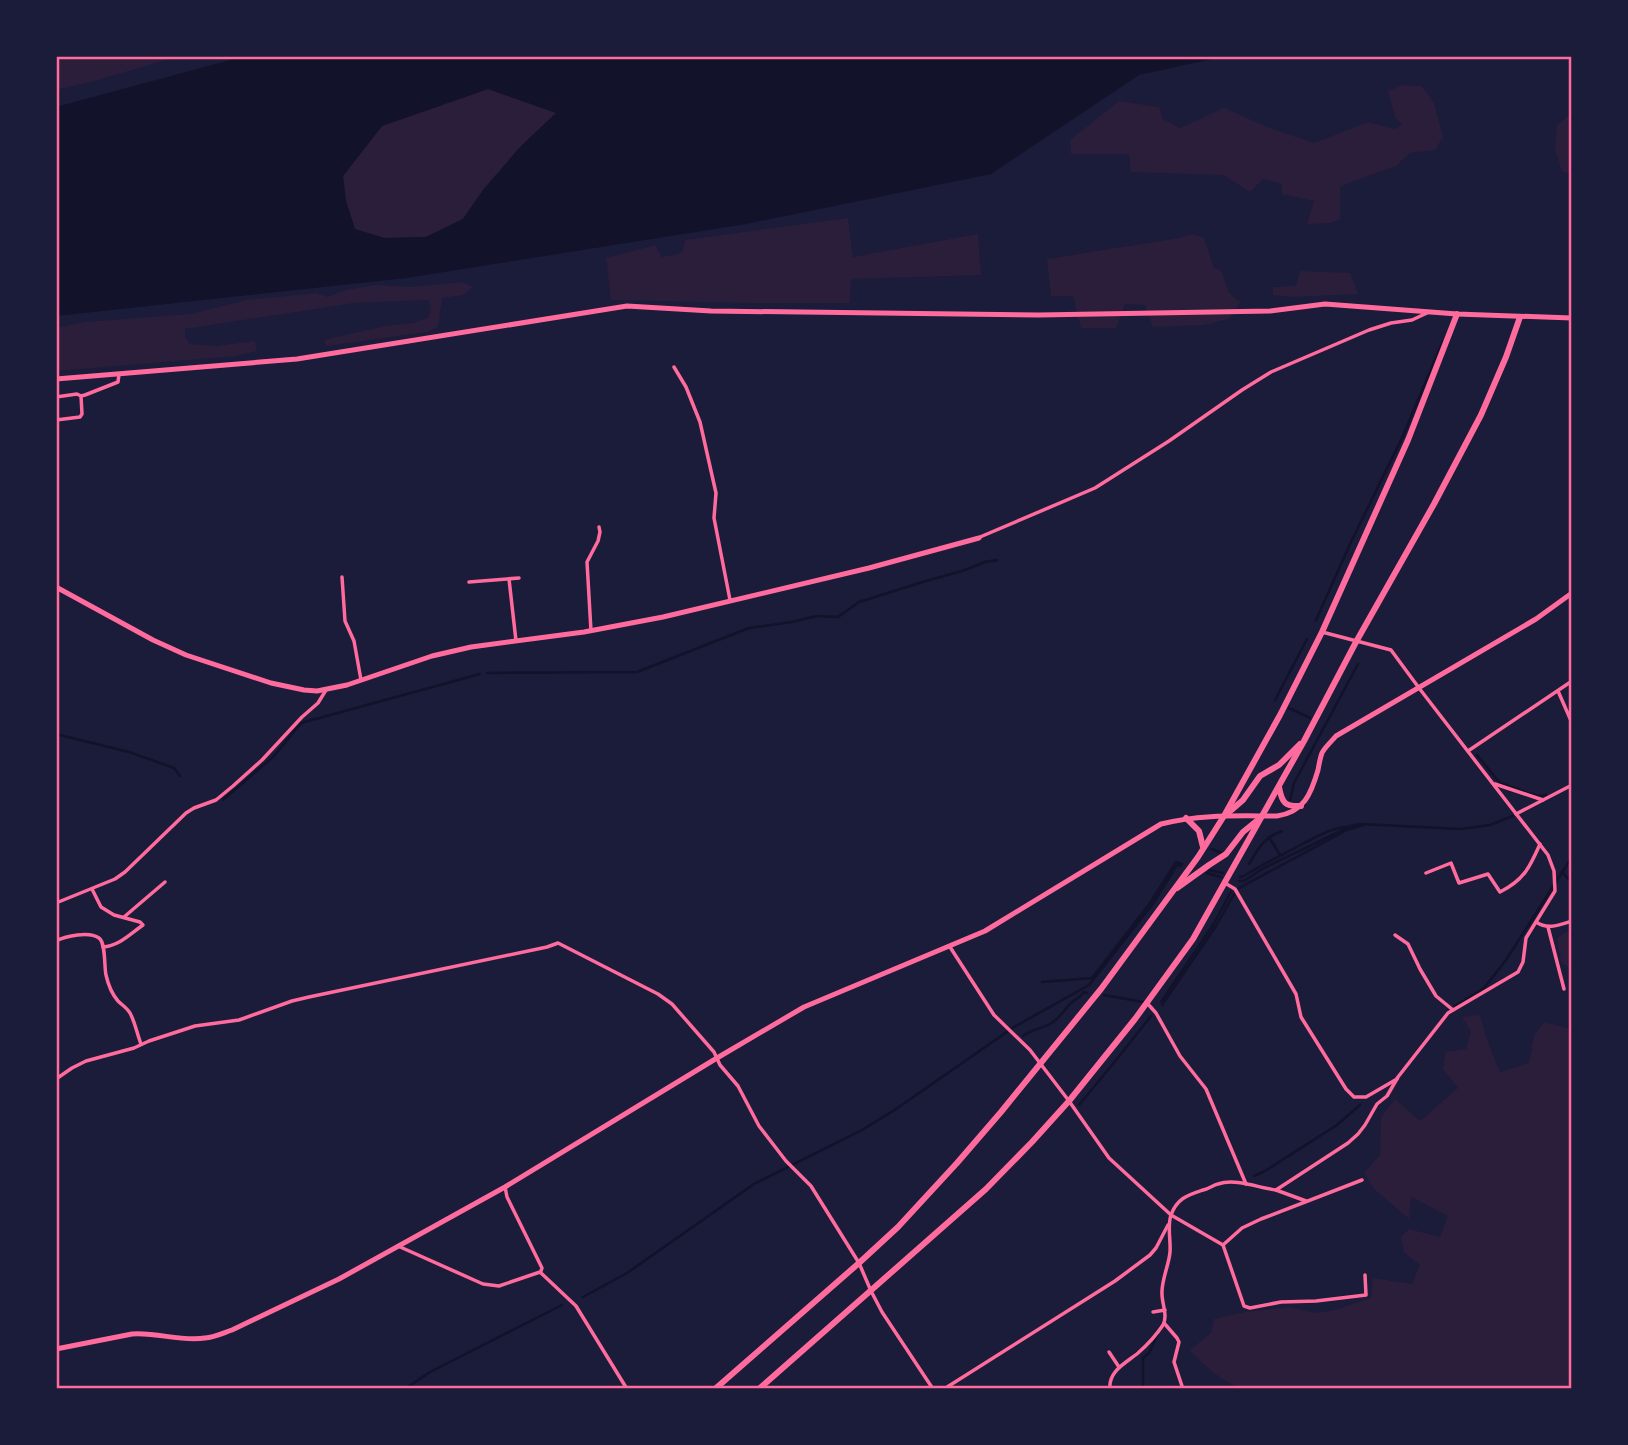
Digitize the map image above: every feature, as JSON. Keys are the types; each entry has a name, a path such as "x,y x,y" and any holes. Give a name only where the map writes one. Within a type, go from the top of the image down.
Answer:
{"highway":[{"path":"715,1389 898,1227 957,1163 1101,989 1203,849 1280,715 1322,632 1408,440 1457,314"},
{"path":"760,1389 986,1189 1032,1142 1069,1101 1147,1003 1193,939 1279,788 1481,415 1520,317"},
{"path":"1224,816 1243,800 1260,776 1279,765 1304,741"},
{"path":"1279,788 1286,804 1292,807 1301,806"},
{"path":"1173,891 1226,854 1243,832 1262,816"},
{"path":"1186,818 1199,831 1203,849"}],"street":[{"path":"56,379 297,359 627,306 711,311 1039,315 1270,311 1325,304 1457,314 1572,318"},
{"path":"56,587 186,655 292,688 326,690 432,656 471,647 592,631 663,617 921,555 979,538 1095,488 1271,372 1369,330 1412,320 1429,312"},
{"path":"674,367 701,422 716,493 714,518 730,602"},
{"path":"56,397 77,394 81,396 118,382 119,374"},
{"path":"56,420 80,417 81,396"},
{"path":"592,631 586,562 598,541 599,527"},
{"path":"342,577 345,621 354,641 361,680"},
{"path":"469,582 519,578"},
{"path":"509,579 516,641"},
{"path":"56,1349 144,1333 202,1339 216,1336 327,1284 505,1187 804,1007 985,931 1161,824 1186,818 1288,814 1301,806 1314,783 1322,754 1336,736 1536,619 1572,593"},
{"path":"1276,1190 1348,1143 1365,1125 1377,1104 1387,1096 1398,1077 1448,1013 1518,972 1523,962 1526,938 1553,895 1555,885 1552,862 1540,844 1391,650 1322,632"},
{"path":"1468,751 1572,681"},
{"path":"56,904 125,872 186,813 194,807 216,800 262,760 318,703 326,690"},
{"path":"1558,691 1572,723"},
{"path":"1493,783 1543,800"},
{"path":"1516,814 1572,785"},
{"path":"1426,873 1451,863 1459,883 1488,874 1500,892 1527,872 1540,844"},
{"path":"124,917 165,882"},
{"path":"1225,883 1235,889 1296,994 1301,1017 1353,1097 1366,1097 1398,1077"},
{"path":"92,888 101,907 114,915 143,925 118,943 103,947"},
{"path":"1536,922 1548,928 1572,922"},
{"path":"1548,928 1564,989"},
{"path":"1395,935 1408,944 1436,996 1453,1010"},
{"path":"56,941 67,936 99,938 103,943 110,987 118,1001 128,1010 141,1045"},
{"path":"56,1079 86,1061 195,1026 239,1020 292,1001 558,943 658,994 672,1004 714,1052 720,1065 738,1086 759,1126 811,1186 859,1263 882,1312 933,1389"},
{"path":"950,947 994,1015 1030,1050 1109,1158 1171,1215 1223,1245 1244,1306 1250,1308 1281,1301 1316,1301 1366,1294 1365,1275"},
{"path":"1147,1003 1156,1013 1180,1056 1206,1089 1247,1185"},
{"path":"1223,1245 1242,1228 1362,1180"},
{"path":"944,1389 1059,1318 1150,1255 1176,1205 1194,1192 1228,1182 1276,1190 1307,1201"},
{"path":"505,1187 507,1197 542,1268 540,1272"},
{"path":"1110,1389 1111,1378 1119,1367 1140,1352 1164,1323 1162,1294 1170,1256 1169,1223"},
{"path":"398,1246 483,1284 499,1286 540,1272"},
{"path":"540,1272 576,1306 627,1389"},
{"path":"1153,1312 1165,1310"},
{"path":"1164,1323 1179,1342 1174,1362 1183,1389"},
{"path":"1110,1352 1119,1367"}],"shaded area":[{"path":"74,56 179,56 56,90 56,60"},
{"path":"245,56 1226,56 1139,75 991,174 746,224 406,278 56,316 56,107","holes":["488,89 556,113 521,146 483,190 463,219 426,237 384,238 355,229 346,201 343,176 382,126"]},
{"path":"1403,85 1422,86 1434,103 1443,137 1435,150 1410,153 1396,166 1340,187 1340,219 1330,223 1307,224 1314,201 1282,194 1282,184 1263,179 1250,192 1223,175 1131,172 1129,154 1071,154 1070,140 1119,101 1159,107 1163,119 1180,128 1224,108 1272,129 1314,143 1368,122 1395,129 1402,125 1395,117 1388,91"},
{"path":"488,89 557,113 521,146 483,190 463,219 426,237 384,238 355,229 346,201 343,176 382,126"},
{"path":"1572,113 1572,174 1562,172 1555,149 1557,125"},
{"path":"848,218 853,257 978,234 981,275 851,279 850,303 611,300 606,258 655,245 662,257 682,253 685,240"},
{"path":"1193,234 1204,238 1214,268 1221,270 1229,293 1240,302 1229,319 1204,325 1153,327 1145,305 1125,304 1116,328 1081,328 1073,296 1051,296 1047,259"},
{"path":"1300,271 1350,273 1358,294 1291,297 1273,295 1273,287 1296,286"},
{"path":"462,282 473,287 463,295 442,298 438,327 427,332 326,346 324,340 428,318 431,306 428,300 354,303 185,329 185,336 190,344 216,346 255,341 257,351 236,356 56,371 56,328 84,322 191,314 247,300 316,293 328,297 345,290 375,285 411,287"},
{"path":"1572,930 1572,969 1561,962 1557,938"},
{"path":"1480,1015 1500,1072 1529,1063 1534,1036 1544,1022 1572,1029 1572,1389 1241,1389 1213,1372 1190,1350 1211,1333 1214,1319 1289,1307 1316,1313 1335,1310 1371,1298 1373,1278 1412,1284 1420,1265 1404,1252 1401,1237 1409,1229 1440,1237 1448,1216 1411,1197 1409,1219 1374,1189 1364,1173 1380,1155 1381,1117 1395,1099 1420,1121 1458,1088 1443,1069 1446,1052 1466,1049 1471,1032 1462,1017"}],"waterway":[{"path":"1316,620 1402,438 1443,341"},
{"path":"487,673 637,672 749,628 817,616 838,617 859,602 997,560"},
{"path":"1275,700 1307,639"},
{"path":"1290,800 1294,783 1358,664"},
{"path":"223,800 274,756 301,723 480,674"},
{"path":"1289,708 1310,718"},
{"path":"56,734 129,752 174,768 180,776"},
{"path":"1477,755 1500,783 1537,796 1546,795"},
{"path":"1239,881 1244,881 1264,868 1351,826 1360,824 1461,829 1490,825 1513,816"},
{"path":"1239,888 1347,830 1363,825"},
{"path":"1240,877 1320,835 1347,827"},
{"path":"1249,864 1266,840 1282,831"},
{"path":"1269,837 1280,855"},
{"path":"1212,849 1223,854"},
{"path":"1455,1006 1484,988 1506,960 1572,857"},
{"path":"1042,982 1092,978 1150,903 1176,862 1182,864"},
{"path":"583,1297 627,1273 754,1184 862,1130 1014,1027 1089,985 1152,905 1177,865 1181,866"},
{"path":"1209,870 1223,873"},
{"path":"1562,872 1572,883"},
{"path":"1207,873 1221,877"},
{"path":"1161,1002 1213,925 1231,892"},
{"path":"1162,1005 1216,926 1234,894"},
{"path":"1023,1036 1053,1022 1071,1003 1084,992 1087,993"},
{"path":"1104,995 1143,1002"},
{"path":"1079,1105 1151,1016"},
{"path":"1254,1176 1337,1125 1360,1105"},
{"path":"405,1389 430,1372 562,1305"},
{"path":"1143,1389 1143,1358 1149,1353 1158,1334"}]}
